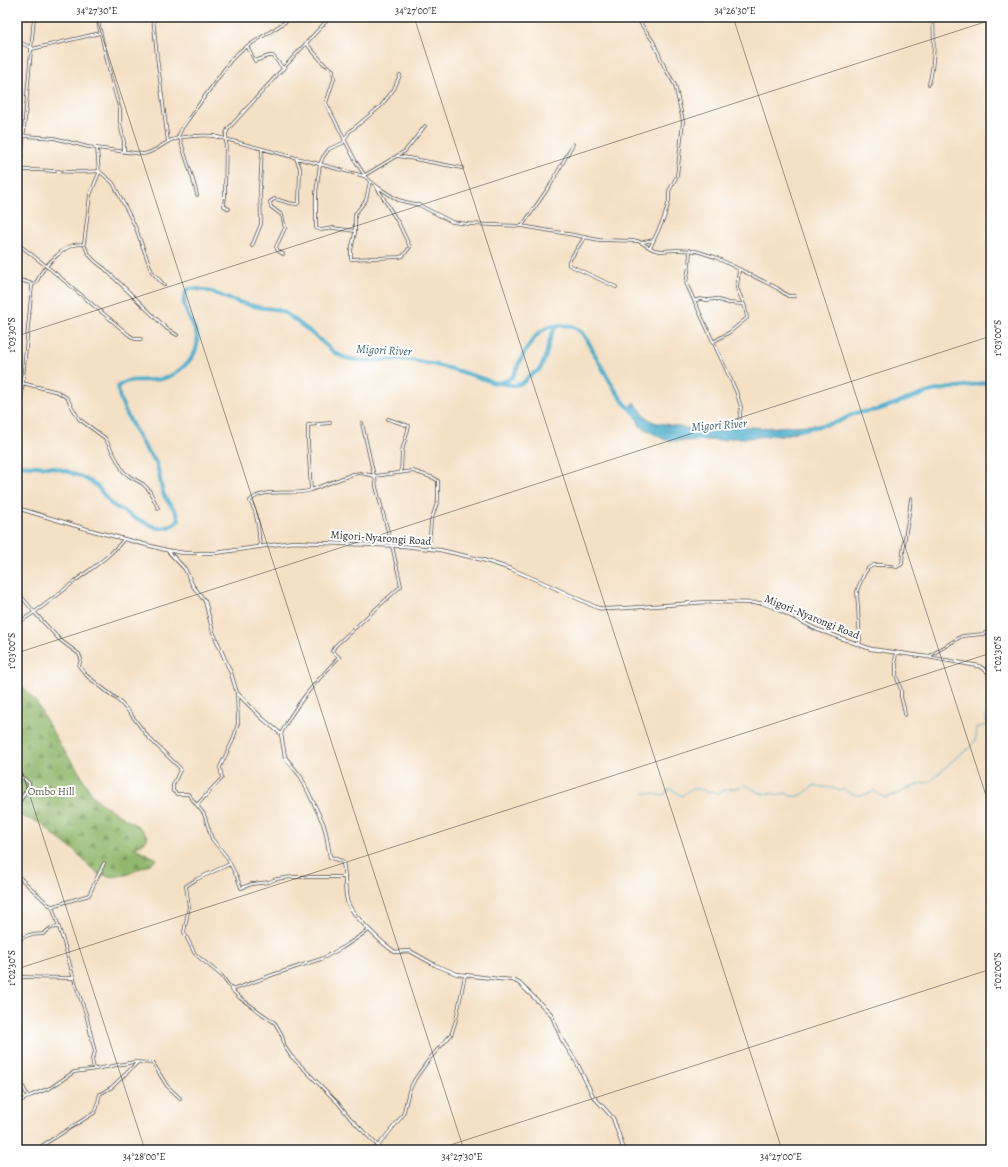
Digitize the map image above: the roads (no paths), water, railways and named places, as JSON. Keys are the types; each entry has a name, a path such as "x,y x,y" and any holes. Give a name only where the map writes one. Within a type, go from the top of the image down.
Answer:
{"street":[{"path":"17,208 34,17"},
{"path":"97,17 120,110 120,123 124,142 124,152"},
{"path":"153,17 168,142"},
{"path":"197,195 194,181 179,139 180,130 223,69 238,53 293,17"},
{"path":"229,209 224,206 226,140 229,126 246,110 330,17"},
{"path":"636,17 653,41 675,86 683,121 677,176 670,190 664,220 650,248"},
{"path":"929,84 934,46 933,17"},
{"path":"17,41 32,48 100,33"},
{"path":"306,43 324,64 334,71 334,81 326,103 356,162 367,179"},
{"path":"247,46 255,61 274,56 283,68"},
{"path":"355,231 333,228 320,230 316,228 316,198 320,164 326,152 343,143 349,132 376,111 389,97 400,75"},
{"path":"365,175 398,156 410,146 425,126"},
{"path":"17,138 54,138 83,146 146,154 168,142 179,139 206,136 282,153 357,174 398,200 419,206 452,222 461,224 522,226 599,240 642,242 654,240"},
{"path":"522,226 551,184 573,144"},
{"path":"97,148 99,170 98,177 90,195 84,244 88,254 161,323 176,335"},
{"path":"252,246 261,224 260,188 262,149"},
{"path":"398,156 462,168"},
{"path":"283,254 276,248 285,229 283,218 281,214 271,207 270,202 274,199 286,203 298,203 300,199 300,168 296,158"},
{"path":"21,170 38,169 82,173 99,170"},
{"path":"99,170 114,183 133,221 152,272 164,285"},
{"path":"370,181 366,200 355,212 355,231 351,250 351,259 399,257 403,256 409,249 409,245 399,224 376,186"},
{"path":"584,238 569,261 569,265 616,287"},
{"path":"642,242 650,248 662,251 696,250 715,256 777,288 788,296 795,296"},
{"path":"17,243 129,335 135,339 141,339"},
{"path":"32,285 37,282 46,266 70,246 84,244"},
{"path":"690,250 686,283 731,378 741,407 739,422"},
{"path":"714,342 746,319 747,314 737,288 739,269"},
{"path":"17,278 32,285"},
{"path":"17,441 32,285"},
{"path":"694,301 700,299 716,299 728,303 743,304"},
{"path":"22,384 52,390 64,396 69,401 79,418 105,438 123,470 149,490 158,508"},
{"path":"388,420 409,426 402,451 401,473"},
{"path":"311,490 308,425 330,423"},
{"path":"362,423 376,487 401,584 400,587 335,646 332,651 339,657 315,684 287,722 281,734 285,757 304,781 326,829 330,857 343,862 345,892 348,905 370,930 395,952 410,951 442,969 465,975 515,980 525,988 547,1010 554,1020 562,1040 577,1063 593,1096 613,1118 624,1150"},
{"path":"260,546 258,525 255,511 251,503 251,500 256,496 311,490 353,474 360,473 374,476 411,471 419,472 434,478 438,482 438,500 431,521 429,549"},
{"path":"859,645 858,588 864,574 871,566 878,564 897,567 902,564 904,538 911,511 911,498"},
{"name":"Migori-Nyarongi Road","path":"17,508 90,530 166,550 184,553 207,554 293,542 392,545 429,549 482,560 511,569 598,608 627,608 706,602 762,603 775,608 804,624 859,645 879,651 928,656 979,666 991,674"},
{"path":"17,623 95,566 124,539"},
{"path":"166,550 186,571 193,586 205,601 214,632 237,692 238,723 233,740 220,767 222,778 197,805"},
{"path":"17,592 60,640 79,654 81,659 79,666 87,676 121,704 138,722 148,737 178,766 180,770 173,785 173,791 177,794 188,794 204,814 212,839 226,856 238,877 241,888 252,884 292,877 345,877"},
{"path":"928,656 962,636 983,634 991,631"},
{"path":"896,653 894,661 896,664 896,675 901,690 901,698 905,715"},
{"path":"237,692 262,718 281,734"},
{"path":"17,773 29,783 29,786 17,806"},
{"path":"52,906 89,895 104,863"},
{"path":"230,864 187,885 186,889 189,907 184,932 195,954 222,976 240,998 275,1023 282,1035 285,1048 291,1056 382,1150"},
{"path":"17,875 52,906 93,1039 95,1052 92,1059 94,1069"},
{"path":"17,940 29,935 43,934 51,928 58,926"},
{"path":"232,990 320,959 342,948 370,930"},
{"path":"370,1150 379,1146 403,1115 409,1091 420,1072 435,1052 451,1035 456,1020 465,975"},
{"path":"17,977 74,978"},
{"path":"35,1150 94,1113 97,1108 100,1094 112,1087 138,1062"},
{"path":"17,1103 50,1088 74,1072 138,1062 152,1063 167,1086 180,1098"},
{"path":"17,1074 28,1097"}],"water":[{"path":"634,402 648,419 654,422 690,429 720,429 740,426 762,428 816,425 782,436 775,435 749,438 728,438 725,440 672,441 663,439 640,426 631,405"}],"waterway":[{"name":"Migori River","path":"17,465 52,467 84,478 96,485 111,504 133,517 157,528 171,526 179,520 177,513 163,493 157,465 134,429 121,401 118,387 127,382 165,378 179,370 190,360 196,349 197,340 185,306 184,298 188,289 204,290 258,307 282,311 319,339 333,352 343,357 368,361 401,359 410,360 453,369 495,383 504,382 512,377 528,347 539,333 554,326 560,325 571,327 581,332 585,337 619,396 632,411 638,415"},
{"path":"501,383 510,385 522,383 528,376 539,370 546,357 552,333 559,325"},
{"name":"Migori River","path":"801,430 838,422 855,413 877,410 932,391 991,382"},
{"path":"645,793 664,795 671,789 682,796 687,791 694,789 717,793 746,785 762,794 772,793 779,795 786,793 791,796 799,796 813,786 833,788 839,791 844,789 847,792 859,795 874,791 886,798 908,788 931,781 961,753 965,752 973,743 976,739 976,728 986,725 987,723 985,717 991,713"}],"park label":[{"name":"Ombo Hill","path":"51,791"}]}
